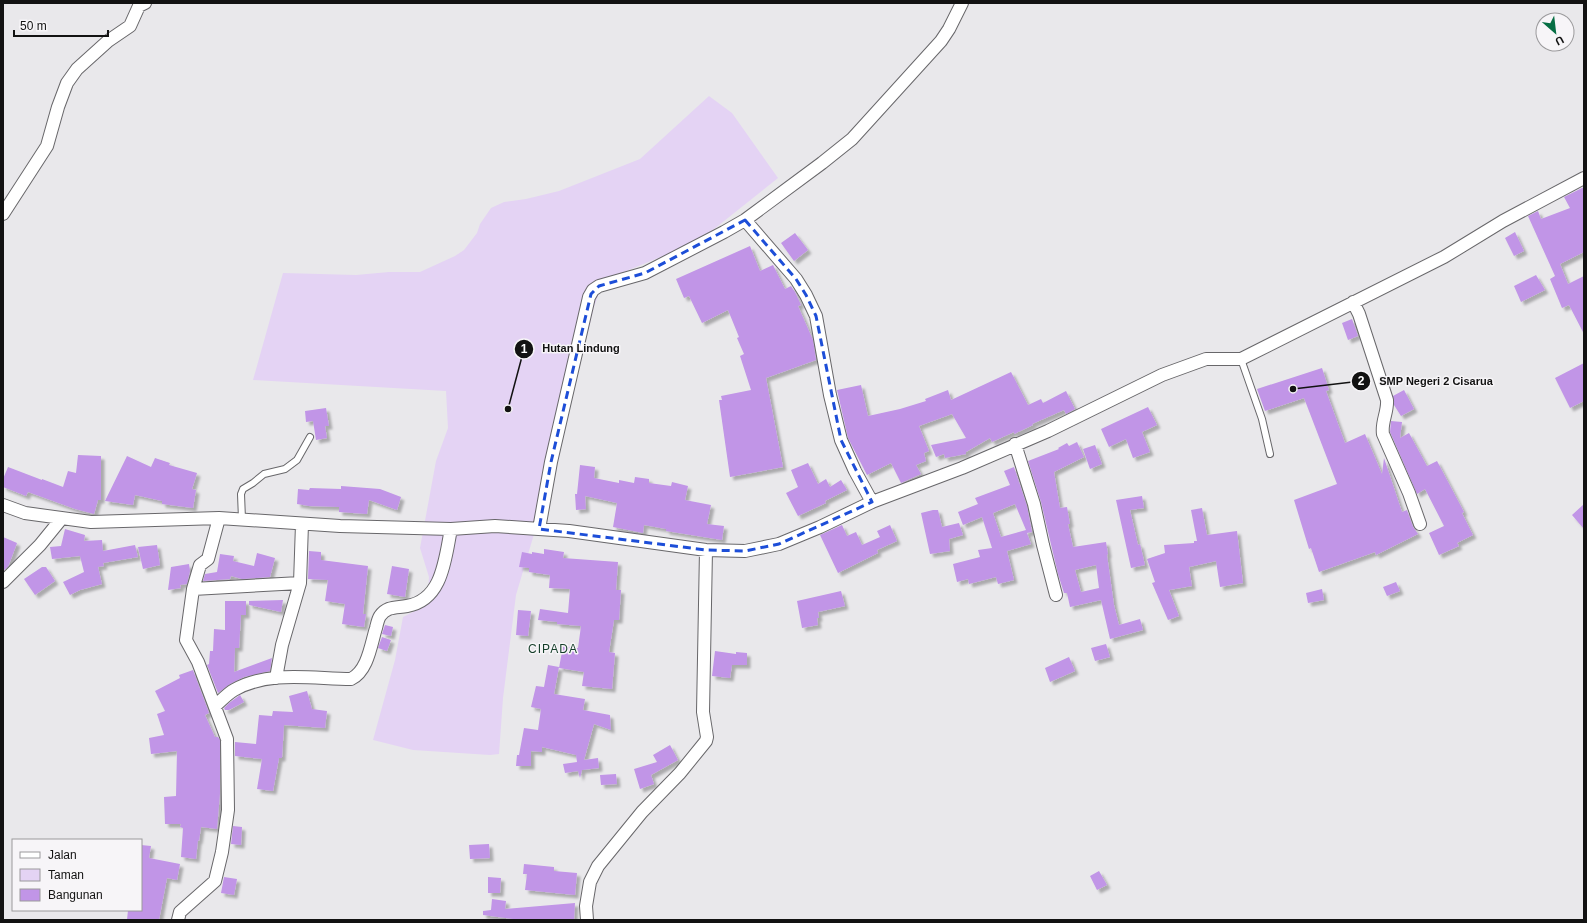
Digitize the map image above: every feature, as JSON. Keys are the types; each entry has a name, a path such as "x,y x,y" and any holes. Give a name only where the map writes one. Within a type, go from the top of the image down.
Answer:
{"street":[{"path":"3,214 46,146 67,82 77,69 108,42 130,26 139,6 145,3"},
{"path":"539,529 551,462 589,297 591,294 599,286 652,270 745,220 832,157 852,139 941,41 962,3"},
{"path":"3,505 25,513 91,522 219,518 302,524 451,529 494,526 569,531 706,550 745,551 779,544 820,527 872,502 962,468 1048,431 1162,375 1206,359 1241,359 1444,257 1503,221 1584,178"},
{"path":"745,220 796,279 816,316 830,395 840,434 855,470 872,502"},
{"path":"1353,302 1359,314 1387,400 1382,424 1383,434 1409,493 1420,524"},
{"path":"1015,444 1034,504 1056,595"},
{"path":"3,582 40,546 62,518"},
{"path":"178,920 180,912 215,881 222,852 228,810 227,739 198,662 186,640 193,589 200,565 208,559 219,518"},
{"path":"276,678 282,645 300,583 302,524"},
{"path":"215,706 234,690 258,681 276,678 351,679 355,677 365,664 379,617 390,608 409,606 425,600 436,587 443,565 451,529"},
{"path":"587,920 586,906 590,882 598,866 642,812 680,773 706,741 707,737 703,712 706,550"},
{"path":"193,589 300,583"}],"lane":[{"path":"1241,359 1262,419 1270,454"},
{"path":"242,519 241,494 243,489 264,474 285,469 298,460 310,437"}],"highlighted area":[{"path":"745,220 796,279 816,316 841,440 872,502 779,544 745,551 706,550 539,529 551,462 591,294 599,286 645,273"}],"green space":[{"path":"709,96 732,113 778,178 714,229 678,250 604,280 594,307 563,436 516,595 503,698 499,754 490,755 413,750 373,740 395,660 403,617 427,605 429,577 420,548 436,461 448,428 446,391 253,380 283,273 356,275 389,272 420,272 455,256 464,250 477,233 480,224 491,208 504,202 526,199 559,191 640,159"}],"building":[{"path":"1584,187 1584,252 1560,264 1568,284 1584,276 1584,334 1569,305 1562,308 1550,279 1555,276 1528,216 1538,211 1541,219 1570,208 1564,197"},
{"path":"1515,232 1524,251 1514,256 1505,238"},
{"path":"795,233 808,250 794,261 781,243"},
{"path":"750,246 760,271 773,265 785,289 791,286 795,292 801,305 798,306 813,340 816,360 766,378 783,467 730,477 719,400 722,400 721,396 751,390 740,356 744,354 728,310 702,323 689,296 684,298 676,279"},
{"path":"1536,275 1545,290 1521,302 1514,286"},
{"path":"1352,319 1358,336 1348,340 1342,323"},
{"path":"1584,363 1584,401 1570,408 1555,378"},
{"path":"1322,368 1329,390 1326,391 1345,443 1365,434 1382,474 1384,458 1402,512 1407,510 1413,527 1418,534 1376,555 1375,552 1319,572 1311,548 1309,549 1294,500 1337,484 1304,398 1265,411 1257,389"},
{"path":"1011,372 1028,405 1041,399 1043,403 1066,391 1075,409 1066,414 1064,410 1032,424 1033,425 1014,434 1014,432 992,442 990,438 966,452 966,454 945,458 944,454 936,457 931,445 966,438 952,414 919,426 929,451 924,453 926,461 916,465 921,474 901,483 891,463 867,475 848,438 837,390 861,385 868,416 900,409 926,401 925,399 948,390 951,400"},
{"path":"1404,390 1414,409 1401,416 1394,405 1393,396"},
{"path":"1148,407 1157,425 1142,432 1150,452 1133,458 1126,439 1109,447 1101,429"},
{"path":"326,408 329,426 325,426 327,438 316,440 313,421 306,422 305,411"},
{"path":"1391,421 1402,422 1400,438 1409,433 1427,466 1437,461 1464,512 1462,513 1473,535 1457,543 1459,546 1439,555 1429,533 1444,526 1425,489 1417,494 1390,432"},
{"path":"1077,442 1084,457 1054,472 1060,508 1067,507 1070,524 1068,524 1073,547 1106,542 1114,605 1119,625 1140,619 1143,630 1110,639 1101,600 1070,607 1067,593 1064,593 1041,502 1028,461 1059,449 1058,448 1067,443 1069,446","holes":["1096,565 1099,588 1081,592 1075,570"]},
{"path":"1095,445 1102,464 1090,469 1083,449"},
{"path":"78,455 101,456 101,500 98,500 94,514 75,509 28,492 26,496 3,487 3,479 8,467 63,487 68,471 76,473"},
{"path":"127,456 151,467 155,458 170,463 169,465 197,473 192,489 196,490 193,508 162,504 162,501 135,495 133,505 105,501"},
{"path":"808,463 818,484 826,479 830,487 841,480 847,490 825,501 826,503 798,516 786,493 798,487 791,470"},
{"path":"580,465 595,467 594,478 619,483 619,480 634,483 635,477 649,479 649,483 671,486 672,482 688,486 685,500 711,505 707,524 724,526 722,540 666,531 666,529 644,525 643,533 613,527 617,503 585,496 586,509 576,510 575,494 577,494"},
{"path":"1014,467 1027,506 1032,532 1027,533 1031,544 1007,551 1014,580 998,584 996,577 969,584 968,579 957,582 953,564 980,557 978,550 992,548 982,517 963,525 958,512 978,504 975,498 1010,485 1004,471","holes":["1015,504 1026,530 1001,537 993,513"]},
{"path":"341,486 380,489 401,497 397,510 369,500 367,514 339,512 339,507 297,504 298,489 341,489"},
{"path":"1142,496 1144,508 1130,510 1138,545 1140,544 1145,565 1131,568 1116,500"},
{"path":"1584,504 1584,529 1572,515"},
{"path":"1202,508 1207,535 1237,531 1243,583 1220,587 1216,561 1189,567 1192,586 1169,590 1179,616 1168,620 1152,583 1155,582 1147,559 1165,553 1164,545 1194,543 1194,541 1197,541 1191,510"},
{"path":"938,510 942,527 959,523 963,535 949,539 950,551 930,554 921,513"},
{"path":"842,525 847,536 856,532 862,545 880,537 877,531 890,525 897,541 877,550 878,553 838,573 820,535"},
{"path":"65,529 85,535 84,541 102,540 103,551 135,545 138,557 103,563 104,566 98,567 102,584 80,590 70,595 63,582 84,572 80,556 52,559 50,547 61,546"},
{"path":"3,537 17,543 8,567 3,571"},
{"path":"157,545 160,565 143,569 138,547"},
{"path":"544,549 564,552 563,558 618,562 616,590 621,590 619,620 614,620 609,652 615,653 612,689 582,686 584,672 559,668 563,646 578,648 581,626 557,624 557,622 538,620 540,609 568,613 570,589 549,588 550,575 529,572 529,568 519,567 522,552 544,554"},
{"path":"309,551 321,552 321,560 368,566 363,614 366,614 364,627 342,624 345,604 325,601 328,580 308,579"},
{"path":"257,553 275,558 270,577 242,579 231,576 230,579 203,581 205,574 217,572 220,554 234,556 233,561 254,566"},
{"path":"189,564 190,571 187,584 180,585 181,588 168,590 171,567"},
{"path":"392,566 409,569 405,597 387,594"},
{"path":"42,567 46,567 55,581 35,595 24,579"},
{"path":"1396,582 1400,591 1387,596 1383,587"},
{"path":"1322,589 1324,600 1308,603 1306,593"},
{"path":"841,591 845,606 818,612 818,625 802,628 797,601"},
{"path":"283,600 281,612 249,605 249,601"},
{"path":"225,601 246,601 246,615 241,615 239,648 235,648 234,672 272,658 270,671 244,677 230,684 218,693 207,665 209,664 210,651 213,651 214,629 225,630"},
{"path":"518,610 531,611 528,636 516,635"},
{"path":"385,625 393,627 391,636 382,634"},
{"path":"382,637 391,640 387,651 378,648"},
{"path":"1106,644 1110,657 1095,661 1091,648"},
{"path":"715,651 736,654 736,652 747,653 747,665 732,665 730,678 712,676"},
{"path":"1069,657 1075,671 1050,682 1045,668"},
{"path":"548,665 559,667 554,694 585,699 583,710 610,715 611,730 594,724 584,760 598,758 599,768 582,770 580,778 578,771 565,773 563,764 577,762 576,755 542,747 542,752 531,751 531,766 516,766 517,755 519,755 524,728 538,730 541,709 531,707 536,686 544,687"},
{"path":"193,670 209,713 205,715 215,737 218,737 220,740 220,793 217,829 201,827 196,859 181,857 183,828 180,827 181,824 165,824 164,797 176,796 177,751 151,754 149,738 164,735 157,714 165,711 155,691 180,678 179,675"},
{"path":"307,691 312,709 327,711 325,728 284,725 282,758 279,758 273,791 257,789 262,759 235,756 235,742 256,744 259,715 272,716 273,711 293,712 289,696"},
{"path":"240,695 244,702 229,710 225,710 224,708 229,703"},
{"path":"670,745 678,760 651,775 654,784 640,789 634,769 657,762 653,755"},
{"path":"616,774 617,784 601,785 600,775"},
{"path":"233,826 242,827 241,845 231,844"},
{"path":"489,844 490,858 470,859 469,845"},
{"path":"142,845 151,846 149,858 180,864 177,880 167,878 159,920 127,920 128,911 142,911"},
{"path":"524,864 554,867 554,871 577,873 575,895 525,890 527,874 523,874"},
{"path":"1099,871 1107,885 1097,890 1090,876"},
{"path":"224,877 237,879 234,895 221,893"},
{"path":"488,877 501,878 500,893 488,893"},
{"path":"492,899 506,901 505,909 575,903 574,920 521,920 483,915 483,911 491,910"}],"place":[{"name":"SMP Negeri 2 Cisarua","path":"1293,389"},
{"name":"Hutan Lindung","path":"508,409"}],"district":[{"name":"CIPADA","path":"553,649"}]}
